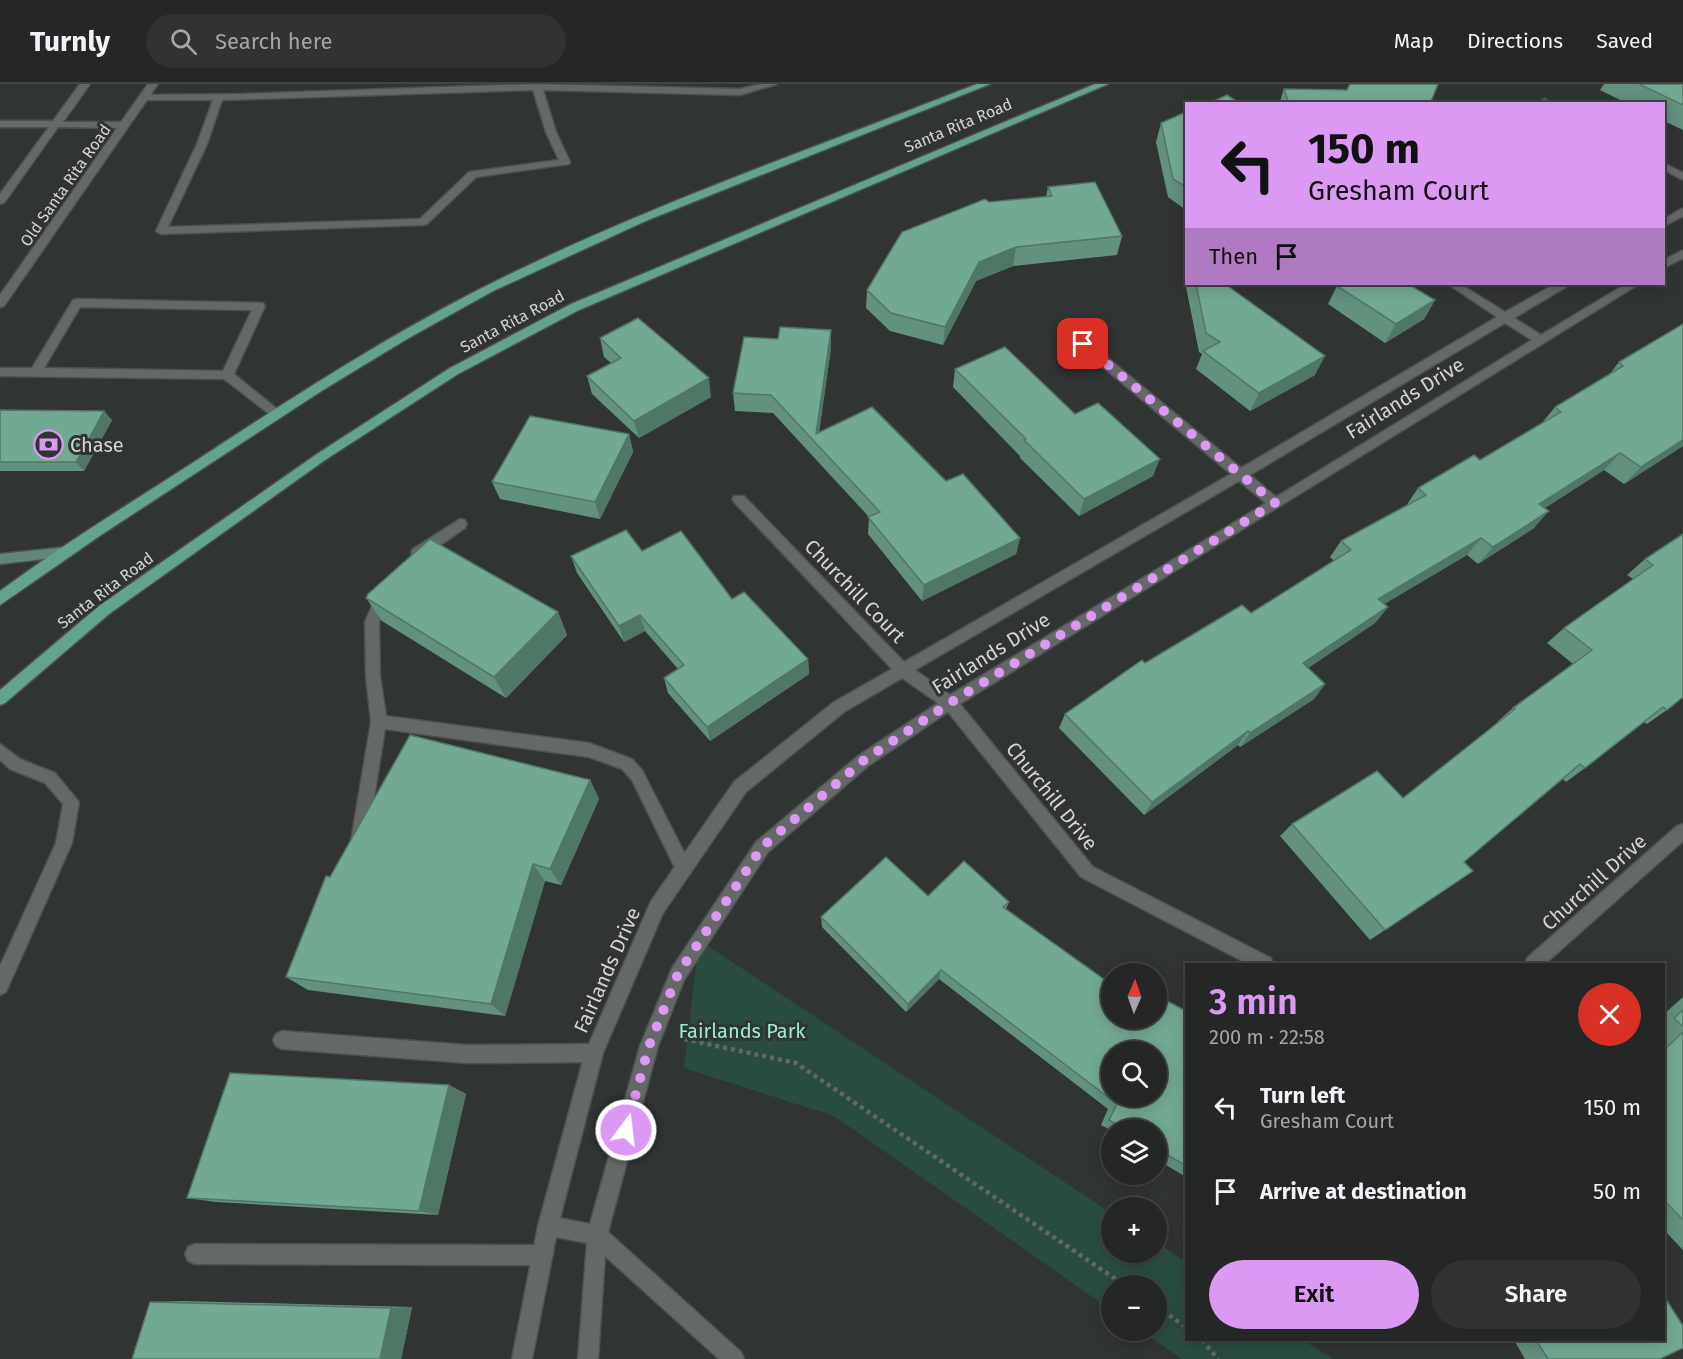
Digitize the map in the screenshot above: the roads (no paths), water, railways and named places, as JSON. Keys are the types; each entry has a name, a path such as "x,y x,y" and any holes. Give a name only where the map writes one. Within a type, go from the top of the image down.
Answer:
{"main road":[{"name":"Santa Rita Road","path":"0,599 66,552 276,413 411,330 532,268 665,210 985,84"},
{"name":"Santa Rita Road","path":"0,699 104,610 321,457 454,371 574,308 1103,84"}],"street":[{"path":"0,201 85,84"},
{"name":"Old Santa Rita Road","path":"0,303 153,84"},
{"path":"145,97 218,99 336,88 537,86 740,92 772,84"},
{"path":"218,99 202,144 161,231 423,222 473,174 565,162 551,132 537,86"},
{"path":"0,124 125,124"},
{"path":"1665,167 1683,177"},
{"path":"1665,222 1683,211"},
{"path":"1665,264 1683,253"},
{"path":"1455,285 1540,340"},
{"name":"Fairlands Drive","path":"522,1359 549,1226 594,1053 657,907 740,788 839,707 1560,285"},
{"name":"Fairlands Drive","path":"588,1359 597,1235 649,1046 678,974 762,847 863,761 950,703 1631,285"},
{"path":"35,372 77,303 259,306 227,375"},
{"path":"1065,329 1275,503"},
{"path":"0,372 227,375 276,413"},
{"name":"Churchill Court","path":"739,500 903,670 950,703"},
{"path":"409,562 416,554 460,524"},
{"path":"0,559 66,552"},
{"path":"357,850 379,722 373,676 372,622 386,588 394,579"},
{"name":"Churchill Drive","path":"950,703 1087,872 1263,963"},
{"path":"379,722 589,750 627,764 637,775 684,869"},
{"path":"0,751 15,764 50,778 71,802 64,843 0,986"},
{"name":"Churchill Drive","path":"1534,963 1683,831"},
{"path":"282,1040 467,1054 594,1053"},
{"path":"549,1226 597,1235 734,1359"},
{"path":"195,1254 543,1255"}],"place":[{"name":"Chase","path":"49,445"}],"park label":[{"name":"Fairlands Park","path":"742,1031"}]}
